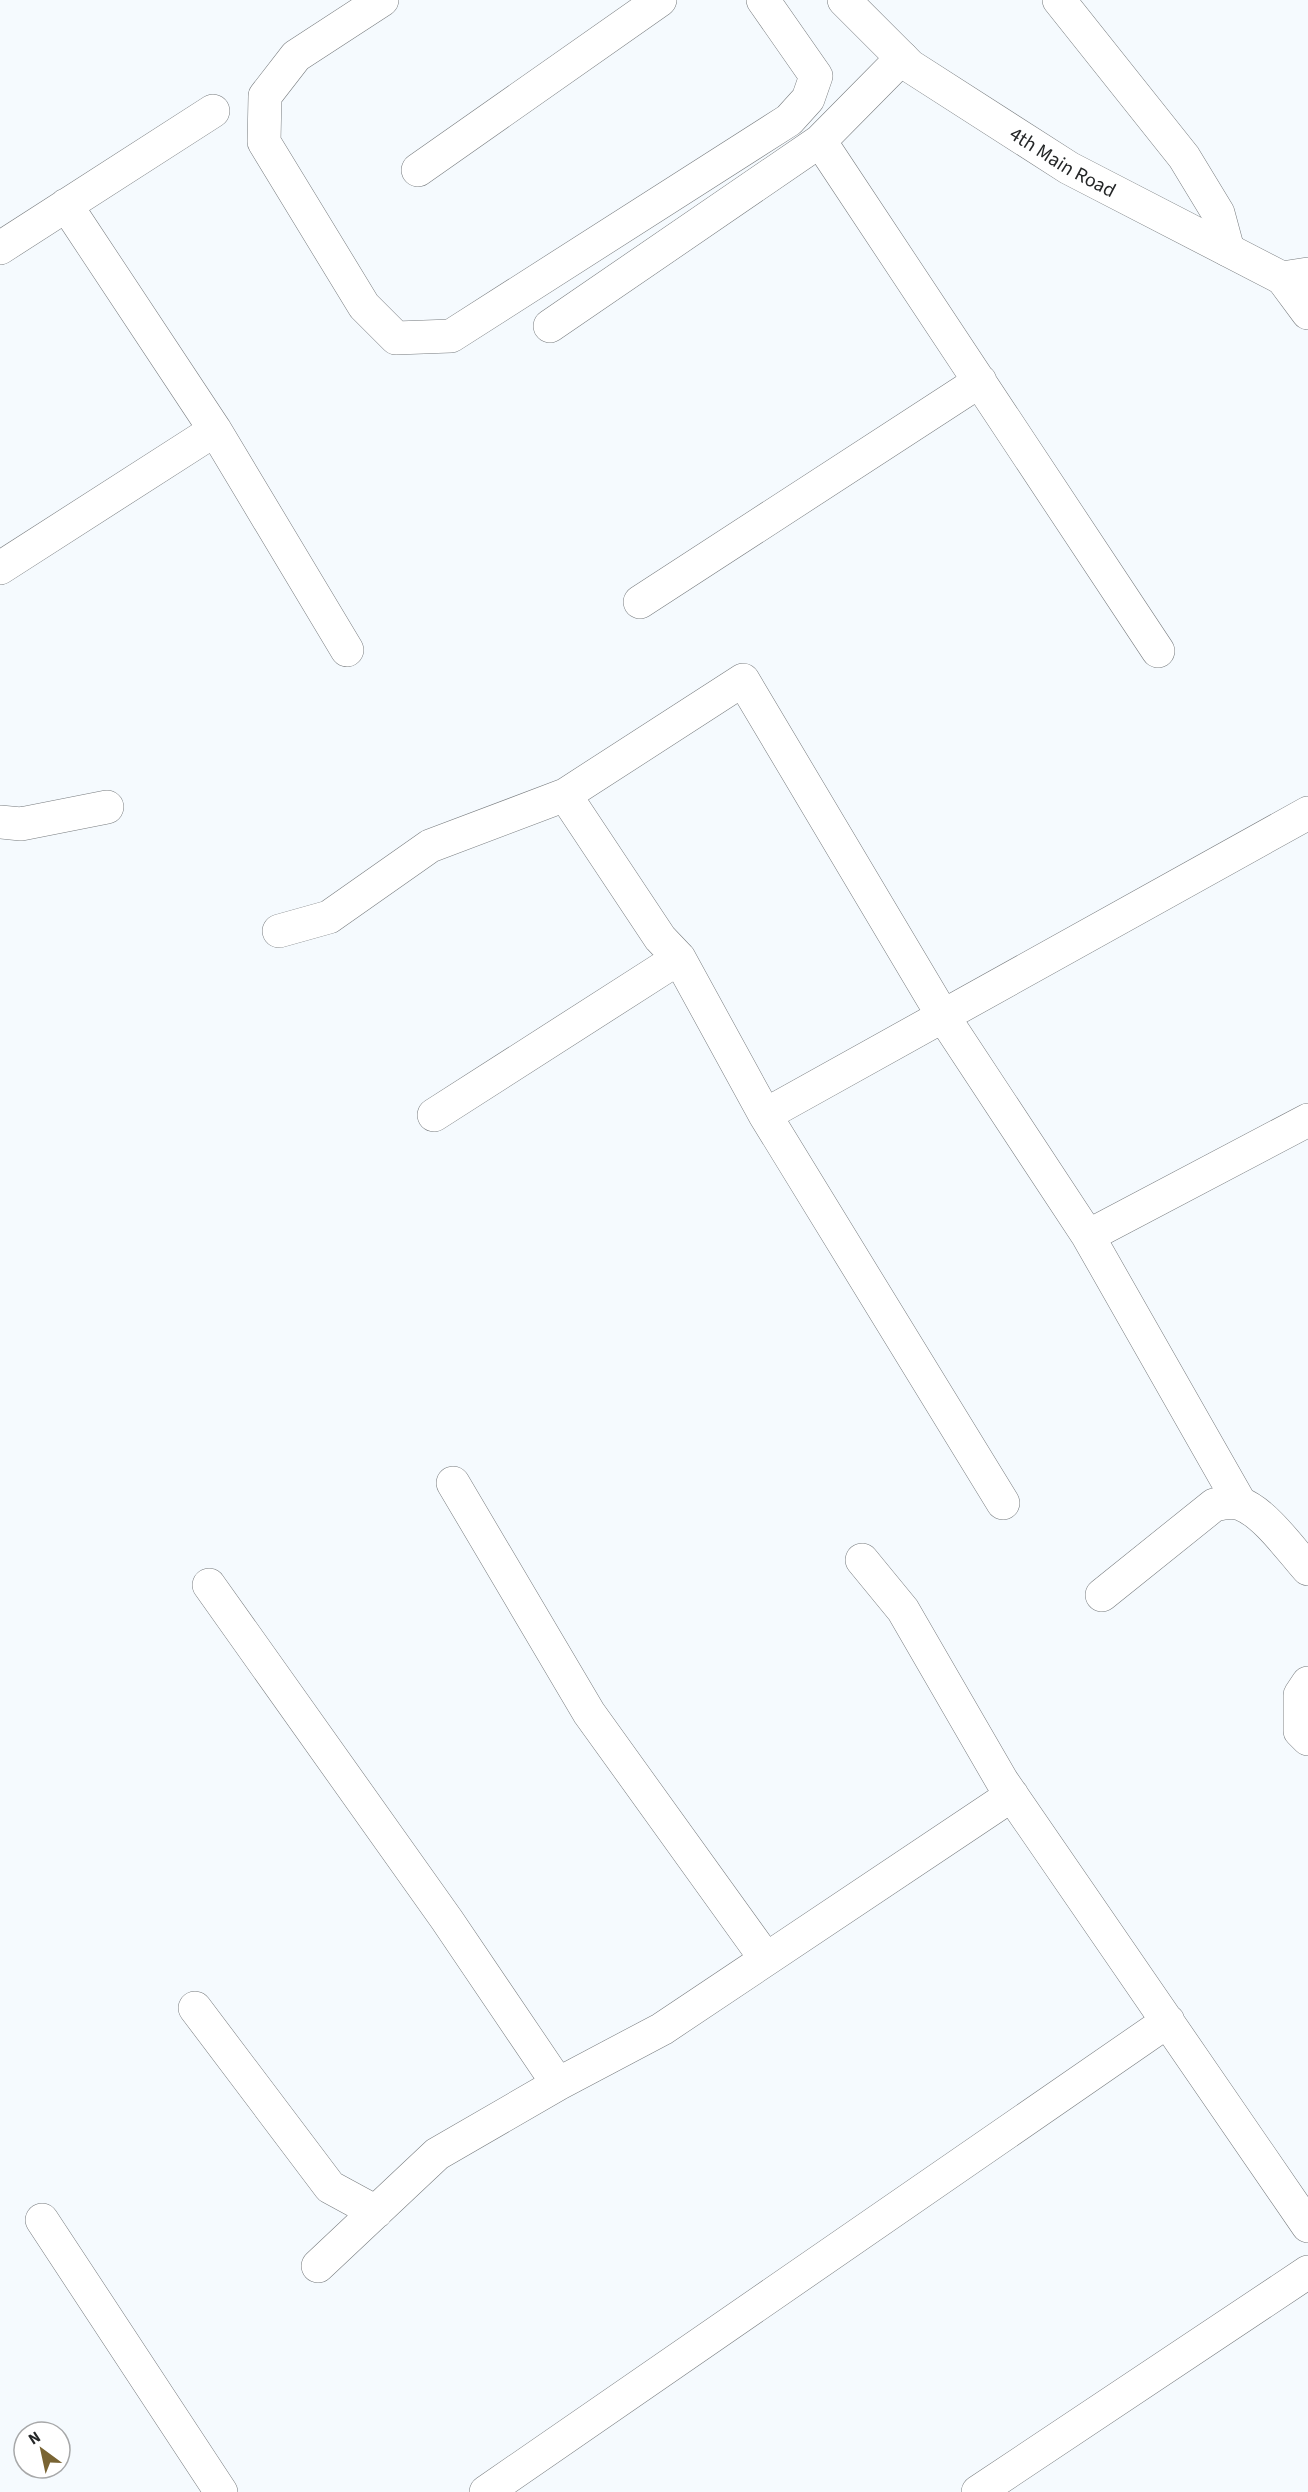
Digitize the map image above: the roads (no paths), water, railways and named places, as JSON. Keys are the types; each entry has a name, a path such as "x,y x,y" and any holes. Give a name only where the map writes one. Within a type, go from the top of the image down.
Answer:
{"street":[{"path":"382,0 296,56 265,96 264,142 364,306 396,338 451,336 789,120 808,99 816,76 764,0"},
{"path":"418,170 660,0"},
{"name":"4th Main Road","path":"844,0 910,66 1069,168 1228,250 1295,276"},
{"path":"1059,0 1184,158 1218,213 1228,250"},
{"path":"550,326 820,141 902,58"},
{"path":"0,248 213,111"},
{"path":"820,141 1158,651"},
{"path":"66,205 216,430 347,650"},
{"path":"1295,276 1308,313"},
{"path":"640,602 980,381"},
{"path":"0,568 216,430"},
{"path":"279,931 329,917 430,846 565,795 743,680 943,1016 1088,1236 1240,1503"},
{"path":"565,795 660,938 679,958 765,1115 1003,1503"},
{"path":"0,822 21,824 107,807"},
{"path":"765,1115 1308,813"},
{"path":"435,1114 679,958"},
{"path":"1088,1236 1308,1120"},
{"path":"453,1482 589,1713 766,1959"},
{"path":"1102,1595 1214,1505 1226,1502 1240,1503 1257,1512 1308,1569"},
{"path":"862,1560 903,1610 1012,1795 1308,2226"},
{"path":"208,1585 447,1920 558,2084"},
{"path":"1308,1683 1300,1695 1300,1731 1308,1739"},
{"path":"318,2266 437,2154 558,2084 662,2029 1012,1795"},
{"path":"195,2008 330,2187 376,2212"},
{"path":"486,2492 1168,2021"},
{"path":"42,2220 221,2492"},
{"path":"978,2492 1308,2272"}]}
